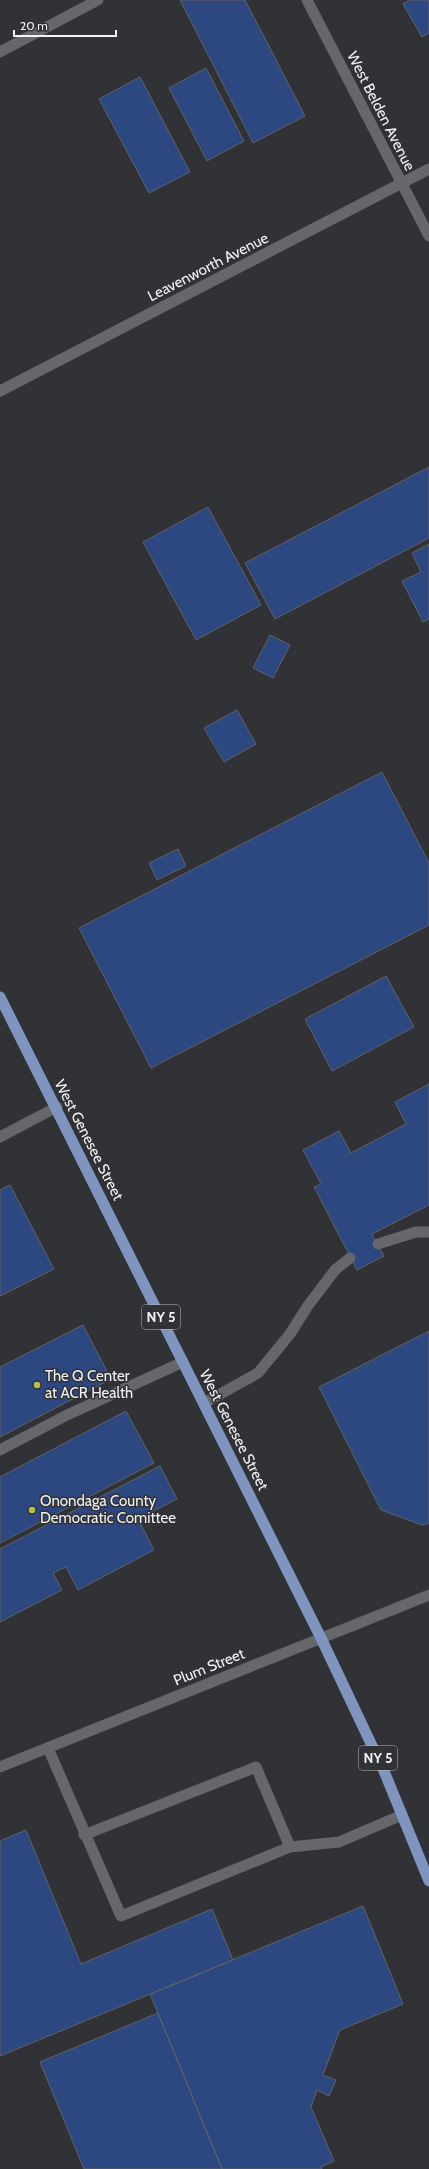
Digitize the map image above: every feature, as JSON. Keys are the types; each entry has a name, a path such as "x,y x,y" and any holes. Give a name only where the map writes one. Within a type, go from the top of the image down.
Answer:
{"main road":[{"name":"West Genesee Street","path":"0,997 57,1107 320,1638 384,1771 429,1881"}],"street":[{"path":"0,52 98,0"},
{"name":"West Belden Avenue","path":"307,0 429,236"},
{"name":"Leavenworth Avenue","path":"0,391 429,169"},
{"path":"0,1137 57,1107"},
{"path":"378,1244 416,1232 429,1232"},
{"path":"204,1403 258,1373 290,1334 335,1270 350,1258"},
{"path":"0,1450 67,1415 183,1362"},
{"name":"Plum Street","path":"0,1767 429,1595"},
{"path":"48,1748 84,1835 121,1916 290,1847 339,1842 402,1815"},
{"path":"84,1835 256,1767 290,1847"}],"building":[{"path":"180,0 245,0 305,116 253,143"},
{"path":"410,0 429,0 429,33 422,37 403,4"},
{"path":"206,68 244,141 207,161 169,88"},
{"path":"140,77 190,172 149,193 99,99"},
{"path":"429,467 429,538 275,619 245,563"},
{"path":"208,507 261,605 196,640 143,542"},
{"path":"429,544 429,619 423,622 402,581 421,572 412,553"},
{"path":"270,635 290,645 273,678 253,668"},
{"path":"237,710 256,744 224,762 204,728"},
{"path":"382,772 429,863 429,925 151,1068 79,928"},
{"path":"178,849 186,866 157,880 149,863"},
{"path":"386,976 414,1027 332,1071 305,1019"},
{"path":"429,1084 429,1205 372,1234 384,1256 357,1270 314,1187 321,1184 303,1150 339,1131 351,1153 406,1124 395,1102"},
{"path":"10,1185 54,1269 0,1296 0,1190"},
{"path":"83,1325 111,1379 0,1437 0,1367"},
{"path":"429,1331 429,1523 422,1525 381,1510 319,1387"},
{"name":"Onondaga County Democratic Comittee","path":"126,1411 154,1463 0,1543 0,1477"},
{"path":"160,1466 177,1499 138,1519 154,1550 78,1590 66,1567 53,1573 62,1590 0,1622 0,1549"},
{"path":"26,1830 81,1964 212,1909 233,1960 0,2056 0,1841"},
{"path":"363,1906 403,2004 340,2030 323,2075 336,2080 329,2096 317,2090 311,2107 334,2161 321,2167 322,2169 222,2169 150,1994"},
{"path":"158,2013 222,2169 84,2169 40,2062"}],"place":[{"name":"The Q Center at ACR Health","path":"37,1385"},
{"name":"Onondaga County Democratic Comittee","path":"32,1510"}]}
